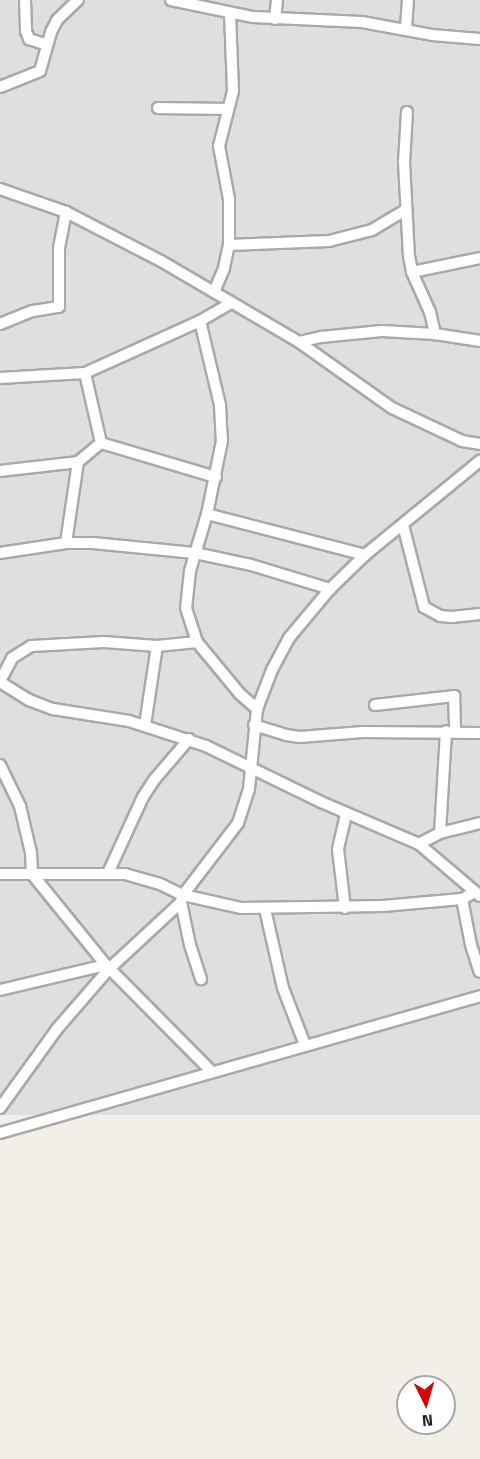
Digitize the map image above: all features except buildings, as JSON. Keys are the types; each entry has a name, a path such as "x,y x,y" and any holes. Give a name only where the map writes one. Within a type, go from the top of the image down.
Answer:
{"street":[{"path":"25,0 26,31 29,39 47,45"},
{"path":"0,87 40,70 57,20 78,0"},
{"path":"171,0 230,14 275,19 362,22 406,28 432,35 480,39"},
{"path":"275,19 277,0"},
{"path":"406,28 408,0"},
{"path":"214,292 224,268 229,245 229,199 219,146 233,91 230,14"},
{"path":"158,108 228,109"},
{"path":"407,112 405,210 412,272 430,312 435,334"},
{"path":"0,189 66,212 214,292 299,342 392,408 462,441 480,444"},
{"path":"229,245 329,241 372,230 405,210"},
{"path":"0,324 33,311 59,307 59,248 66,212"},
{"path":"412,272 480,258"},
{"path":"0,378 85,373 200,321 231,304"},
{"path":"200,321 222,418 222,441 216,477 195,553 186,598 188,618 196,642 240,694 257,709"},
{"path":"299,342 321,337 372,332 435,334 480,341"},
{"path":"85,373 101,443"},
{"path":"101,443 216,477"},
{"path":"0,471 78,462 101,443"},
{"path":"0,1108 57,1029 108,967 182,899 238,823 249,789 249,767 257,709 280,652 330,589 365,555 480,461"},
{"path":"66,543 78,462"},
{"path":"207,514 365,555"},
{"path":"403,525 424,607 440,616 480,614"},
{"path":"0,553 66,543 109,543 195,553 251,565 330,589"},
{"path":"0,874 108,873 141,878 182,899 241,909 345,908 462,899 477,894 463,879 419,844 346,813 189,740 145,725 53,709 29,700 0,682 12,657 31,646 104,642 157,646 196,642"},
{"path":"145,725 157,646"},
{"path":"375,705 454,696 440,833"},
{"path":"254,725 300,737 363,732 480,733"},
{"path":"108,873 143,797 154,780 189,740"},
{"path":"1,768 15,790 26,825 32,874 108,967 212,1072"},
{"path":"345,908 338,849 346,813"},
{"path":"419,844 440,833 480,823"},
{"path":"182,899 190,945 201,979"},
{"path":"462,899 480,972"},
{"path":"265,909 283,987 305,1045"},
{"path":"0,990 108,967"},
{"path":"0,1133 480,996"}],"shaded area":[{"path":"0,0 480,0 480,1115 0,1115"}]}
